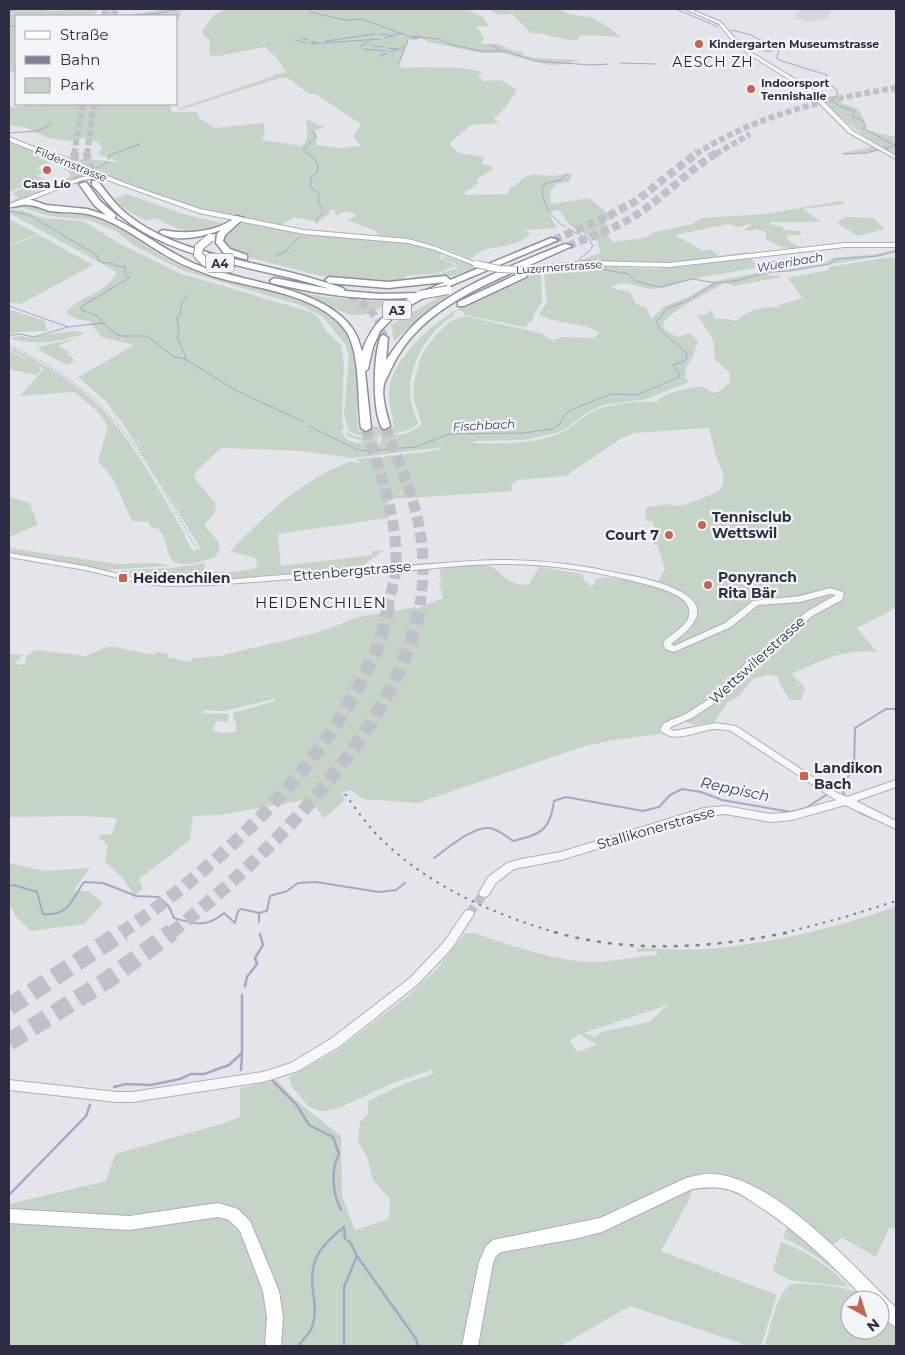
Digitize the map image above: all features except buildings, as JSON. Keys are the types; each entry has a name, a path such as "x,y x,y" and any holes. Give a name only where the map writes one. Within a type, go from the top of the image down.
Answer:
{"highway":[{"path":"10,205 30,200 49,207 73,206 82,201 90,177"},
{"name":"A4","path":"90,177 104,196 121,212 143,227 179,245 316,282 339,292"},
{"name":"A4","path":"90,177 97,203 110,214 149,236 188,252 265,275 339,292 397,297 448,290 534,260"},
{"path":"30,200 50,210 86,212 100,215 162,252 182,261"},
{"path":"121,212 153,228 179,236 202,234 241,220"},
{"name":"A3","path":"110,214 142,238 182,261 215,274 296,296 333,314 346,326 355,341 366,428"},
{"path":"224,215 241,220"},
{"path":"241,220 210,238 199,247 198,254 205,262 288,284 339,292"},
{"path":"241,220 220,237 221,246 229,252 298,272 350,283"},
{"name":"A3","path":"362,394 364,362 370,344 379,327 388,317 419,296 480,266 554,240"},
{"name":"A3","path":"379,390 389,362 403,340 430,314 471,289 568,246"},
{"name":"A4","path":"245,264 350,283 383,285 418,283 451,278 480,266"},
{"path":"521,274 534,270"},
{"name":"A3","path":"379,390 390,370 412,341 436,319 457,306 521,274"},
{"path":"384,338 379,390 385,426"}],"main road":[{"name":"Fildernstrasse","path":"9,139 90,177 132,188 192,209 224,215"},
{"path":"30,200 90,177"},
{"path":"30,200 90,177"},
{"name":"Luzernerstrasse","path":"241,220 304,232 408,241 434,248 480,266 521,274"},
{"name":"Luzernerstrasse","path":"534,270 585,263 669,266 845,245 896,245"},
{"path":"470,1346 486,1262 491,1251 498,1245 574,1232 602,1225 691,1183 714,1180 739,1186 784,1214 808,1232 867,1290"},
{"path":"9,1216 129,1222 218,1210 233,1214 245,1226 271,1291 275,1316 273,1346"}],"street":[{"path":"687,9 693,10 723,26 734,40 748,52 808,89 851,132 896,158"},
{"name":"Ettenbergstrasse","path":"9,555 85,568 132,580 166,584 265,579 436,565 524,563 594,572 645,582 675,591 691,604"},
{"name":"Wettswilerstrasse","path":"691,604 693,612 691,621 682,632 667,643 669,648 678,648 723,628 756,603 800,599 830,591 840,594 837,599 805,617 780,642 751,662 732,686 718,698 689,716 668,725 665,729 667,733 673,734 715,726 734,728 830,793 896,825"},
{"name":"Stallikonerstrasse","path":"484,893 492,880 511,866 561,856 704,812 725,810 771,818 782,818 845,801 896,783"},
{"path":"9,1085 132,1097 264,1077 308,1059 336,1042 414,981 448,945 469,914"}],"shaded area":[{"path":"801,9 835,10 830,12 828,18 808,22 793,18"}],"green space":[{"path":"9,9 47,9 47,11 100,9 93,15 15,15 15,73 9,70"},
{"path":"108,9 111,9 114,15 108,15"},
{"path":"155,9 184,9 179,13 182,14 178,19 178,15 123,15 156,11"},
{"path":"226,9 275,9 275,11 276,9 480,9 469,11 483,17 489,26 476,27 482,36 485,37 480,44 504,46 511,50 522,52 523,55 535,58 578,60 569,64 549,65 502,53 482,53 428,42 420,38 417,40 409,39 398,67 472,69 482,72 478,77 483,81 501,80 517,90 505,108 494,119 499,123 471,125 449,144 459,153 484,157 481,164 492,166 493,169 478,179 476,181 479,182 471,189 466,190 465,195 507,194 511,186 515,186 527,176 536,174 552,176 571,173 569,182 557,184 550,191 551,204 589,198 615,219 605,221 608,227 599,229 601,232 605,231 613,242 644,238 655,232 692,224 701,218 765,214 841,201 845,204 803,209 821,222 770,222 770,224 783,227 784,230 802,231 800,235 787,235 787,239 801,249 788,248 774,243 766,239 766,232 755,229 752,231 744,230 753,223 739,227 728,224 675,235 703,251 710,249 719,256 748,252 749,254 651,265 605,261 576,262 600,253 598,242 570,225 558,210 548,212 557,228 524,230 530,233 523,240 485,250 470,259 419,241 378,235 376,231 347,220 357,215 347,211 335,214 335,211 339,209 329,211 329,214 318,222 294,217 282,225 186,205 42,151 46,150 73,158 119,162 98,154 102,147 97,142 83,138 71,141 48,138 28,128 9,125 9,106 170,105 172,112 198,112 198,117 215,128 264,123 265,132 262,140 302,146 307,137 306,119 324,127 315,130 317,137 316,145 339,148 361,146 353,137 361,124 316,94 309,94 288,78 280,78 179,110 177,109 274,76 272,75 286,72 277,58 265,47 213,57 209,53 210,40 205,37 202,31 214,15"},
{"path":"487,9 559,9 570,14 593,18 621,37 581,35 577,40 571,40 531,33 512,14 500,15"},
{"path":"823,96 840,96 841,103 858,109 864,119 865,130 896,137 896,156 884,150 847,155 842,153 877,146 823,103"},
{"path":"9,140 86,174 9,204 43,189 9,203 18,197 14,195 14,192 40,181 35,180 24,185 26,186 9,192","holes":["51,163 77,171 61,167 69,172 70,177 55,184 47,179 45,182 44,179 37,176 46,172 37,168"]},
{"path":"126,194 183,214 222,223 205,230 189,231 156,218 146,221 123,208 114,199"},
{"path":"19,204 55,213 96,216 120,228 176,264 188,269 290,296 327,312 339,323 351,346 356,374 358,429 362,432 375,426 393,429 389,392 393,375 410,349 438,322 467,304 533,272 541,273 542,302 534,314 533,320 525,327 464,315 464,312 458,310 453,314 454,316 428,339 413,371 410,394 418,424 394,434 364,436 349,431 344,415 349,356 345,344 323,317 300,305 184,271 135,246 116,231 89,220 50,216 23,208 9,209"},
{"path":"9,210 21,210 44,218 83,221 122,245 179,273 311,312 318,317 327,332 341,345 344,362 342,419 344,428 342,433 348,440 358,443 362,443 361,440 348,437 345,431 356,437 377,437 378,443 381,442 381,436 405,434 422,425 413,397 414,382 421,356 434,337 449,322 465,316 543,334 548,339 553,340 562,337 593,338 599,333 587,327 546,318 539,314 548,301 546,299 544,275 547,271 599,266 656,269 751,258 755,263 755,268 693,279 663,288 652,289 620,283 611,288 630,292 636,304 647,308 651,319 665,306 688,297 716,281 761,272 822,264 833,258 877,254 896,249 896,252 883,256 767,274 770,276 779,275 781,277 735,286 724,283 684,306 663,322 664,329 677,337 690,333 698,341 693,357 687,365 685,377 689,382 647,399 603,405 556,433 524,440 476,441 471,443 525,442 546,438 561,433 592,412 607,406 632,402 657,402 671,393 691,388 702,387 713,393 722,390 730,381 729,372 715,360 714,344 711,336 697,315 704,315 711,310 715,319 736,321 753,310 780,307 779,305 802,298 788,278 828,270 829,267 890,257 896,258 896,608 857,628 877,652 866,651 844,654 823,660 792,674 805,688 801,700 790,700 777,676 767,675 753,679 738,697 728,702 714,722 695,725 679,720 663,729 660,734 585,746 418,803 363,799 350,790 342,793 345,800 324,818 309,799 220,815 193,816 190,840 139,879 143,889 134,895 122,877 105,862 108,845 99,838 101,835 112,834 117,818 81,816 9,817 9,654 24,655 14,663 21,665 26,662 26,656 36,650 86,656 107,647 115,647 153,655 157,652 168,654 167,657 190,662 193,658 219,656 316,633 359,617 415,607 416,609 443,598 439,583 441,579 440,569 472,564 492,567 516,584 529,584 539,567 582,574 584,580 591,586 595,584 595,580 604,577 648,584 671,591 687,603 694,601 681,591 658,582 665,569 657,544 654,545 653,542 659,541 652,521 647,521 645,511 648,507 669,504 672,506 684,505 718,492 722,487 724,477 709,428 635,433 622,438 566,476 518,480 511,485 513,491 393,499 407,488 387,503 388,518 278,534 281,566 372,555 373,551 384,550 358,569 199,582 220,574 255,568 257,564 256,558 230,551 286,499 316,478 352,461 357,463 361,461 355,460 357,459 427,452 446,447 351,458 301,451 220,449 194,474 195,479 216,504 215,513 204,525 218,541 220,549 215,557 210,559 190,564 177,563 169,555 163,536 156,527 152,528 148,522 132,521 113,479 98,461 108,427 102,417 74,392 20,396 44,369 9,349 9,346 70,382 84,392 109,416 146,468 193,551 201,549 122,422 109,407 111,406 78,377 134,345 101,337 89,321 77,319 66,313 78,302 101,289 113,279 117,272 9,213","holes":["274,699 275,701 233,713 233,721 236,721 236,732 222,733 213,730 216,721 228,722 229,714 202,713 204,710 224,711"]},
{"path":"845,217 873,218 885,229 858,236 837,223"},
{"path":"9,219 39,234 9,245"},
{"path":"243,222 289,231 405,241 441,253 440,259 456,266 438,273 405,276 407,281 401,283 350,281 321,276 243,256 227,249 222,239 223,236"},
{"path":"39,235 93,265 21,304 9,302 9,246"},
{"path":"444,256 479,267 451,276 411,282 410,279 412,277 441,273 458,268 456,264 442,258"},
{"path":"277,286 324,297 378,301 393,300 369,314 351,315"},
{"path":"442,295 448,296 394,341 391,325"},
{"path":"12,310 45,321 47,331 19,332 9,335 9,311"},
{"path":"75,331 85,333 68,339 47,342 27,342 9,338 21,336 32,338"},
{"path":"73,340 58,346 72,354 65,353 75,360 69,365 39,350 41,349 37,347"},
{"path":"9,351 39,366 41,371 36,375 9,369"},
{"path":"9,497 30,503 38,525 9,537"},
{"path":"9,548 118,564 158,563 170,566 104,570 9,553"},
{"path":"204,563 205,572 226,571 176,582 155,581 127,573 130,570 173,568"},
{"path":"9,863 45,871 90,868 73,891 89,891 103,903 84,924 31,931 17,918 9,904"},
{"path":"896,906 896,1229 889,1228 876,1257 842,1238 834,1244 824,1242 777,1205 696,1178 688,1202 661,1251 777,1295 761,1346 748,1346 630,1306 564,1344 564,1346 9,1346 9,1204 106,1181 115,1154 240,1117 240,1088 277,1080 293,1098 341,1136 342,1196 355,1230 389,1219 390,1199 373,1180 367,1157 358,1142 360,1122 368,1114 368,1101 406,1083 433,1074 432,1070 393,1083 341,1107 327,1111 320,1111 308,1106 292,1087 289,1077 339,1049 409,995 437,969 465,933 474,933 560,959 597,962 657,955 656,951 637,952 637,948 697,949 762,942 808,933","holes":["668,1005 649,1022 601,1032 595,1037 584,1033","579,1034 597,1045 577,1052 570,1041"]},
{"path":"788,1222 853,1285 811,1253 783,1238"},
{"path":"781,1242 818,1260 849,1287 789,1280 773,1271"},
{"path":"792,1284 810,1284 850,1290 840,1290 840,1340 890,1340 890,1318 896,1324 896,1346 765,1346 778,1302 787,1287"}],"waterway":[{"path":"9,11 19,9"},
{"path":"138,15 178,9"},
{"path":"676,9 718,27"},
{"path":"310,12 345,20 362,19 400,33"},
{"path":"9,26 15,26"},
{"path":"732,30 751,35 779,51 776,58 782,61 827,75 825,81 837,90 838,95 830,99 841,107 855,111 852,116 863,121 866,126 863,128 894,145"},
{"path":"385,38 400,33"},
{"path":"400,33 420,37"},
{"path":"326,41 375,34"},
{"path":"379,34 391,35"},
{"path":"411,39 420,37"},
{"path":"420,37 439,39 451,45"},
{"path":"301,38 308,40"},
{"path":"309,44 380,39"},
{"path":"295,40 306,43"},
{"path":"398,66 408,40"},
{"path":"311,41 317,43"},
{"path":"359,48 369,41"},
{"path":"453,45 481,51 505,51 535,61 591,65 609,64"},
{"path":"490,45 501,50"},
{"path":"372,46 384,47"},
{"path":"390,52 404,47"},
{"path":"800,50 811,47 843,50"},
{"path":"387,48 397,49"},
{"path":"363,49 386,51"},
{"path":"763,51 772,51"},
{"path":"381,56 387,53"},
{"path":"620,63 655,64"},
{"path":"9,133 37,131 50,125"},
{"path":"313,132 316,136 303,150 317,162 317,173 311,177 310,187 319,194 318,202 323,210"},
{"path":"108,160 110,155 140,144"},
{"path":"884,149 894,145"},
{"path":"843,154 867,153 877,150"},
{"path":"97,168 107,162"},
{"path":"565,227 549,211 542,194 542,188 546,183 561,180 567,174"},
{"path":"9,211 29,215 98,256 98,260 104,263 113,263 116,266 126,267 124,272 129,278 82,306 81,310 98,316 103,323"},
{"path":"317,223 316,220 324,212"},
{"path":"568,229 589,239 593,246 591,248"},
{"path":"276,256 287,250 301,235"},
{"path":"582,261 579,259 591,250"},
{"name":"Wüeribach","path":"596,268 628,274 635,281 659,287 693,279 716,283 740,280 769,272 790,271 830,264 835,259 877,256 896,251"},
{"name":"Fischbach","path":"309,426 356,449 366,451 415,447 450,434 524,433 551,429 559,425 567,412 598,399 612,394 637,395 679,377 679,372 673,365 686,360 687,353 662,332 656,322 668,308 687,301 714,284"},
{"path":"187,360 177,336 179,333 177,318 180,315 182,301 189,295"},
{"name":"Fischbach","path":"9,306 68,327"},
{"name":"Fischbach","path":"68,327 103,323"},
{"name":"Fischbach","path":"103,323 122,336 147,336 174,357 187,360"},
{"path":"9,336 19,334 34,337 68,327"},
{"name":"Fischbach","path":"187,360 235,390 302,421"},
{"name":"Reppisch","path":"840,786 854,769 855,728 886,709 896,709"},
{"name":"Reppisch","path":"434,858 468,834 483,828 496,830 513,841 531,836 547,825 554,801 566,797 643,811 659,807 670,795 682,789 701,792 722,800 791,812 806,808 840,786"},
{"path":"840,786 844,794"},
{"path":"860,813 878,820"},
{"name":"Reppisch","path":"9,886 14,885 37,892 43,914 59,913 64,910 84,882 103,883 136,896 159,897 169,907 174,918 188,922 206,923 224,913 235,923 238,911 241,909 259,913"},
{"name":"Reppisch","path":"259,913 267,911 270,896 287,891 298,883 316,882 379,892 396,890 405,883"},
{"path":"259,913 259,922"},
{"path":"245,986 247,977 257,964 255,958 263,945 260,934"},
{"path":"114,1087 126,1084 151,1085 180,1079 191,1074 204,1074 229,1065 242,1053 242,995"},
{"path":"241,1070 242,1054"},
{"path":"273,1081 296,1104 309,1125 333,1137 339,1154 334,1167 334,1182 336,1197 341,1210"},
{"path":"9,1195 86,1116 90,1105"},
{"path":"298,1346 310,1332 313,1323 315,1310 312,1281 313,1271 314,1263 322,1248 344,1227 345,1239 350,1242 357,1256"},
{"path":"344,1346 344,1287 357,1256"},
{"path":"357,1256 416,1339 418,1346"}],"tunnel":[{"path":"104,15 106,9"},
{"path":"114,15 116,9"},
{"path":"696,154 719,140 792,110 844,97 896,88"},
{"path":"74,154 83,105"},
{"path":"87,154 94,105"},
{"path":"716,154 750,134"},
{"path":"75,152 74,163 80,185"},
{"path":"86,152 95,183"},
{"path":"554,240 606,217 636,201 698,152"},
{"path":"568,246 606,231 633,217 718,152"},
{"path":"340,290 355,298 374,314 382,329 384,338"},
{"path":"385,426 416,513 423,555 420,605"},
{"path":"366,428 388,500 395,538 395,575 388,605"},
{"path":"121,933 156,908 226,850 259,819 290,785 318,750 343,714 364,676 379,645 389,604"},
{"path":"171,933 247,867 286,829 324,787 357,743 386,697 407,651 420,604"},
{"path":"469,914 484,893"},
{"path":"9,1007 123,932"},
{"path":"9,1042 106,981 172,932"}],"railway":[{"path":"9,344 64,376 101,405 125,432 147,464 197,549"},
{"path":"345,794 378,836 418,870 440,884 485,907 558,933"},
{"path":"784,933 896,901"},
{"path":"558,933 613,944 672,946 731,942 790,932"}],"place":[{"name":"Kindergarten Museumstrasse","path":"699,44"},
{"name":"Indoorsport Tennishalle","path":"751,89"},
{"name":"Casa Lío","path":"47,170"},
{"name":"Tennisclub Wettswil","path":"702,525"},
{"name":"Court 7","path":"669,535"},
{"name":"Heidenchilen","path":"123,578"},
{"name":"Ponyranch Rita Bär","path":"708,585"},
{"name":"Landikon Bach","path":"804,776"}],"district":[{"name":"AESCH ZH","path":"713,62"},
{"name":"HEIDENCHILEN","path":"321,602"}]}
